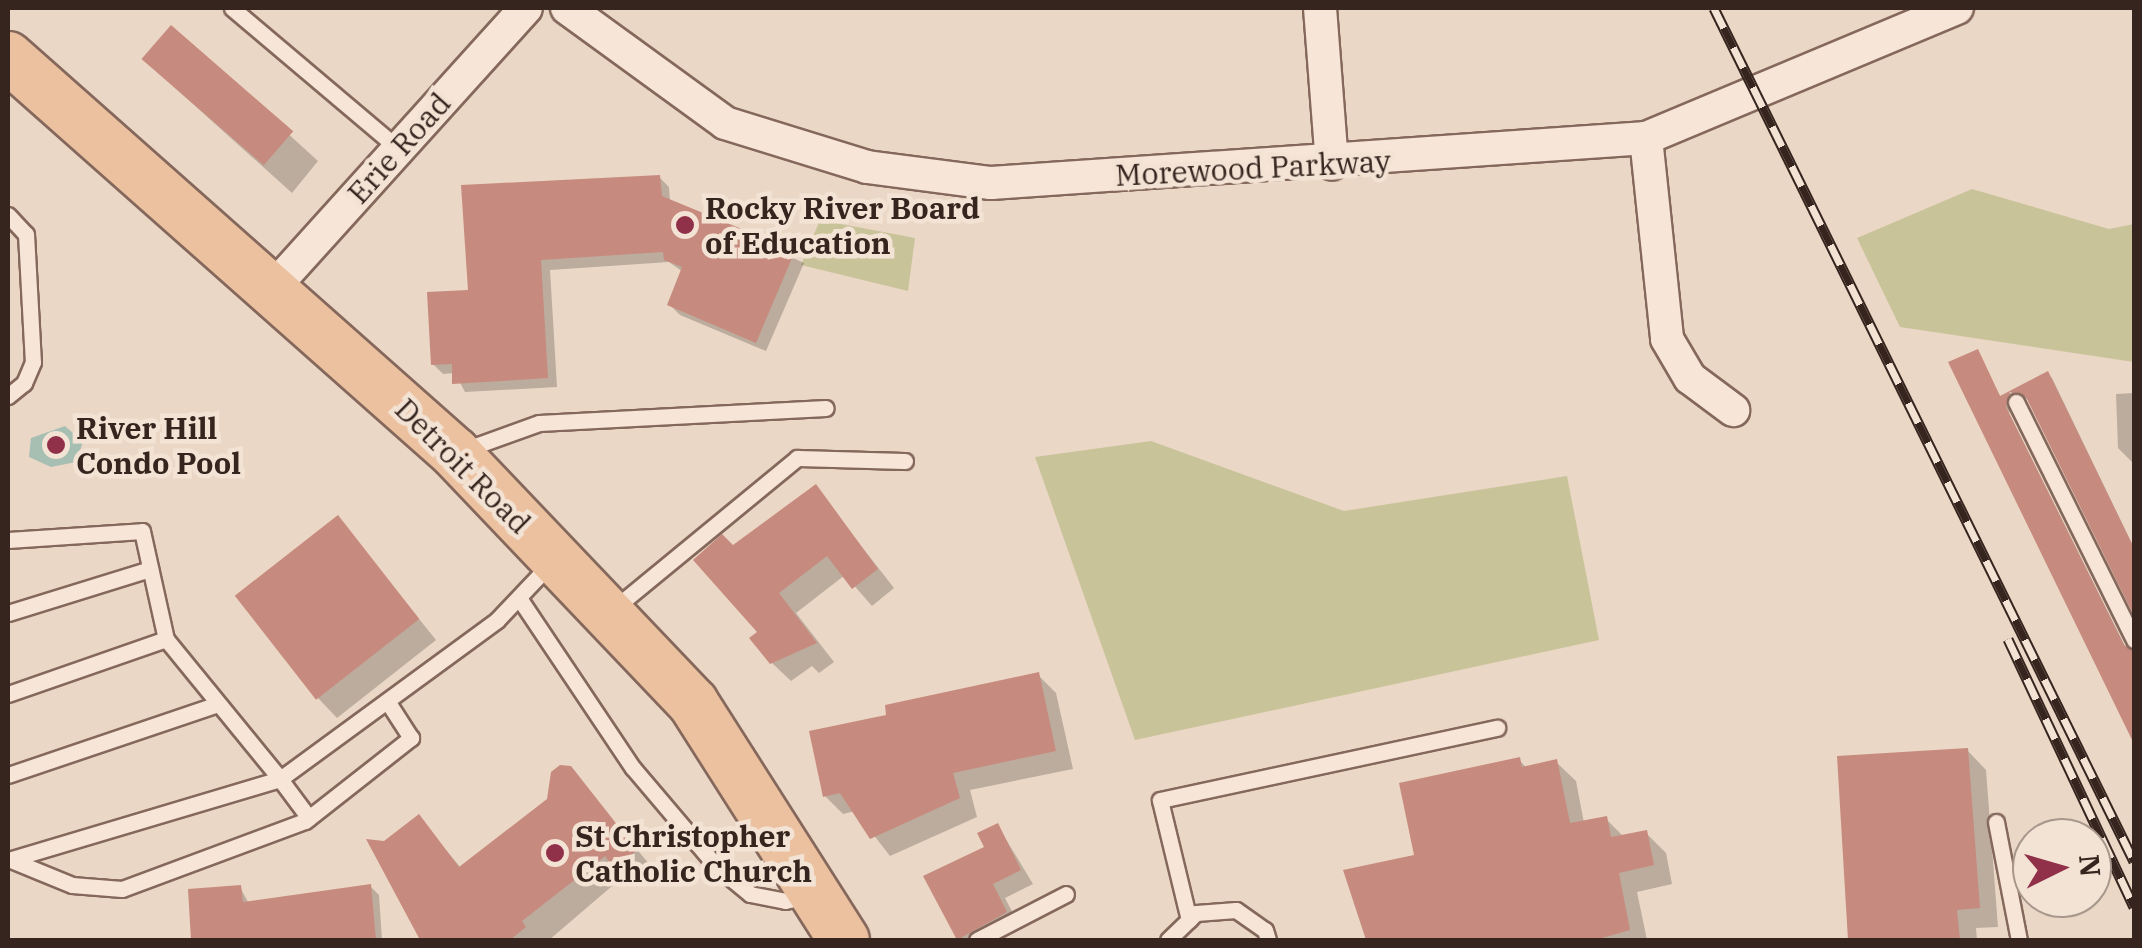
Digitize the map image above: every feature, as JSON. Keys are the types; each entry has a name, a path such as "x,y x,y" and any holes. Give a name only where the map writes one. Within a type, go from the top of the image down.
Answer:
{"main road":[{"name":"Detroit Road","path":"8,57 273,288 455,454 608,613 693,703 844,940"}],"street":[{"name":"Erie Road","path":"273,288 526,8"},
{"name":"Morewood Parkway","path":"567,8 724,123 866,167 991,182 1332,164 1646,138 1957,8"},
{"path":"1320,8 1332,164"},
{"path":"1646,138 1667,339 1690,378 1733,410"}],"lane":[{"path":"232,8 399,148"},
{"path":"8,215 26,234 34,362 24,383 8,396"},
{"path":"2016,402 2134,640"},
{"path":"455,454 539,424 826,408"},
{"path":"608,613 797,458 905,461"},
{"path":"8,540 142,531 166,639 310,818"},
{"path":"9,860 280,779 389,704 518,598 555,558"},
{"path":"8,613 150,569"},
{"path":"518,598 633,768 716,866 750,894 784,901 815,895"},
{"path":"8,694 166,639"},
{"path":"8,776 218,704"},
{"path":"9,860 72,886 122,889 310,818 411,738 389,704"},
{"path":"1190,920 1160,800 1497,728"},
{"path":"1996,822 2019,940"},
{"path":"977,940 1066,894"},
{"path":"1168,940 1196,913 1236,910 1265,930 1268,940"}],"shaded area":[{"path":"1972,189 2109,229 2134,224 2134,362 1900,327 1857,238"},
{"path":"820,220 915,238 908,291 801,265"},
{"name":"River Hill Condo Pool","path":"65,426 83,442 76,462 51,467 29,457 31,438"},
{"path":"1151,441 1344,511 1567,476 1599,640 1135,740 1035,457"}],"building":[{"path":"171,25 293,131 264,165 141,59"},
{"path":"660,175 662,196 795,251 756,343 667,305 682,267 664,260 663,252 541,260 548,378 452,384 452,364 431,365 427,292 468,290 461,185"},
{"path":"1978,349 2000,396 2048,371 2134,548 2134,616 2026,397 2010,392 2006,407 2124,645 2134,651 2134,744 1948,362"},
{"path":"816,484 878,569 852,589 827,556 779,593 817,643 770,664 749,638 757,632 693,560 722,534 733,545"},
{"path":"338,515 419,619 316,700 235,596"},
{"path":"1039,672 1056,751 953,773 960,798 870,839 840,793 823,797 809,731 886,715 885,705"},
{"path":"1968,748 1980,908 1957,910 1960,940 1848,940 1837,756"},
{"path":"1520,757 1522,767 1557,759 1570,823 1607,816 1611,837 1647,830 1654,865 1619,873 1630,930 1595,940 1366,940 1343,870 1414,855 1399,783"},
{"name":"St Christopher Catholic Church","path":"560,765 571,766 637,850 615,870 605,856 522,921 526,927 510,940 420,940 366,839 384,841 419,814 459,867 547,799 551,772"},
{"path":"998,823 1021,870 993,884 1007,912 957,940 923,876 984,847 977,833"},
{"path":"371,884 376,940 191,940 188,889 241,885 243,902"}],"railway":[{"path":"1714,8 2134,861"},
{"path":"2008,639 2134,907"}],"place":[{"name":"Rocky River Board of Education","path":"685,225"},
{"name":"River Hill Condo Pool","path":"56,445"},
{"name":"St Christopher Catholic Church","path":"555,853"}]}
